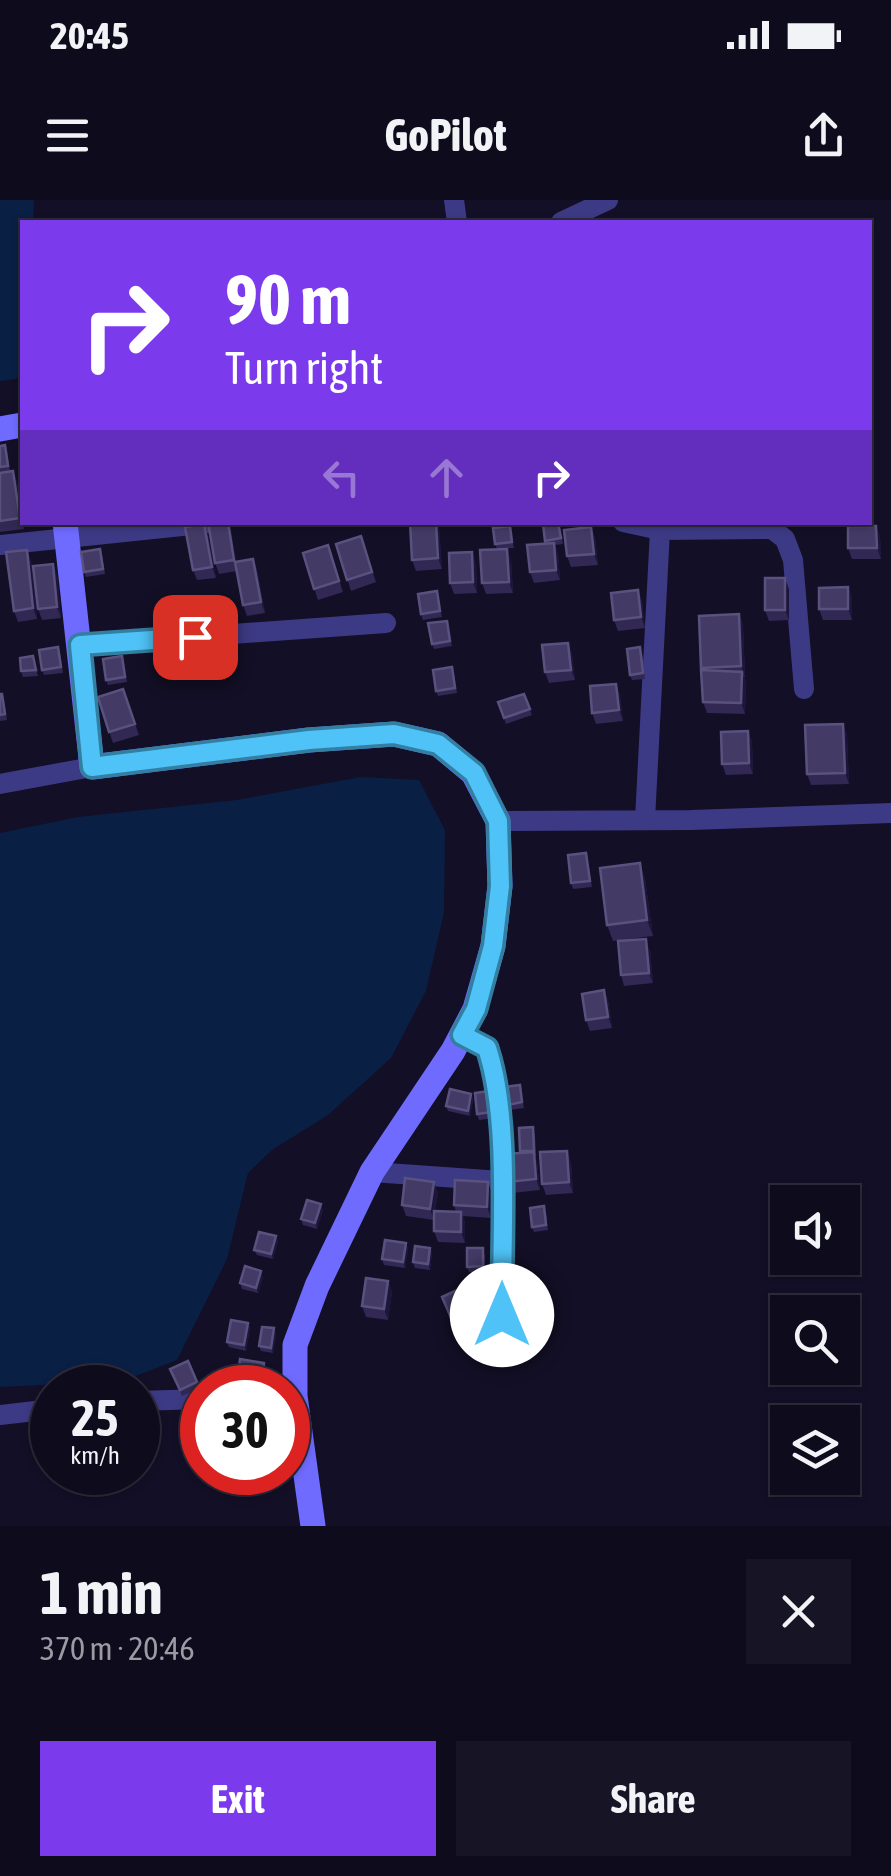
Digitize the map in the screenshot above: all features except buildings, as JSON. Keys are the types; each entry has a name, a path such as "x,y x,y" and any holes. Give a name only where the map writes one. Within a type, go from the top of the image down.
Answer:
{"main road":[{"path":"66,531 92,767 309,740 394,734 438,744 474,773 498,821 500,886 493,946 476,1009 409,1120 372,1172 317,1286 295,1345 295,1365"},
{"path":"308,1495 313,1526"}],"street":[{"path":"565,220 608,200"},
{"path":"0,545 66,531 169,525"},
{"path":"637,525 660,530 772,529 785,539 793,560 804,688"},
{"path":"645,820 660,530"},
{"path":"80,645 386,623"},
{"path":"0,784 92,767"},
{"path":"498,821 891,813"},
{"path":"462,1035 487,1048 494,1068 501,1181 502,1315"},
{"path":"372,1172 501,1181"},
{"path":"0,1414 30,1411"}],"water":[{"path":"0,200 34,200 33,220 20,220 20,375 0,381"},
{"path":"361,777 419,780 445,830 444,912 426,991 391,1058 328,1115 272,1150 248,1173 227,1259 177,1360 160,1367 30,1365 30,1386 0,1387 0,833 78,817 237,800"}],"route":[{"path":"195,637 80,645 92,767 309,740 394,734 438,744 474,773 498,821 500,886 493,946 476,1009 462,1035 487,1048 494,1068 501,1140 502,1315"}]}
